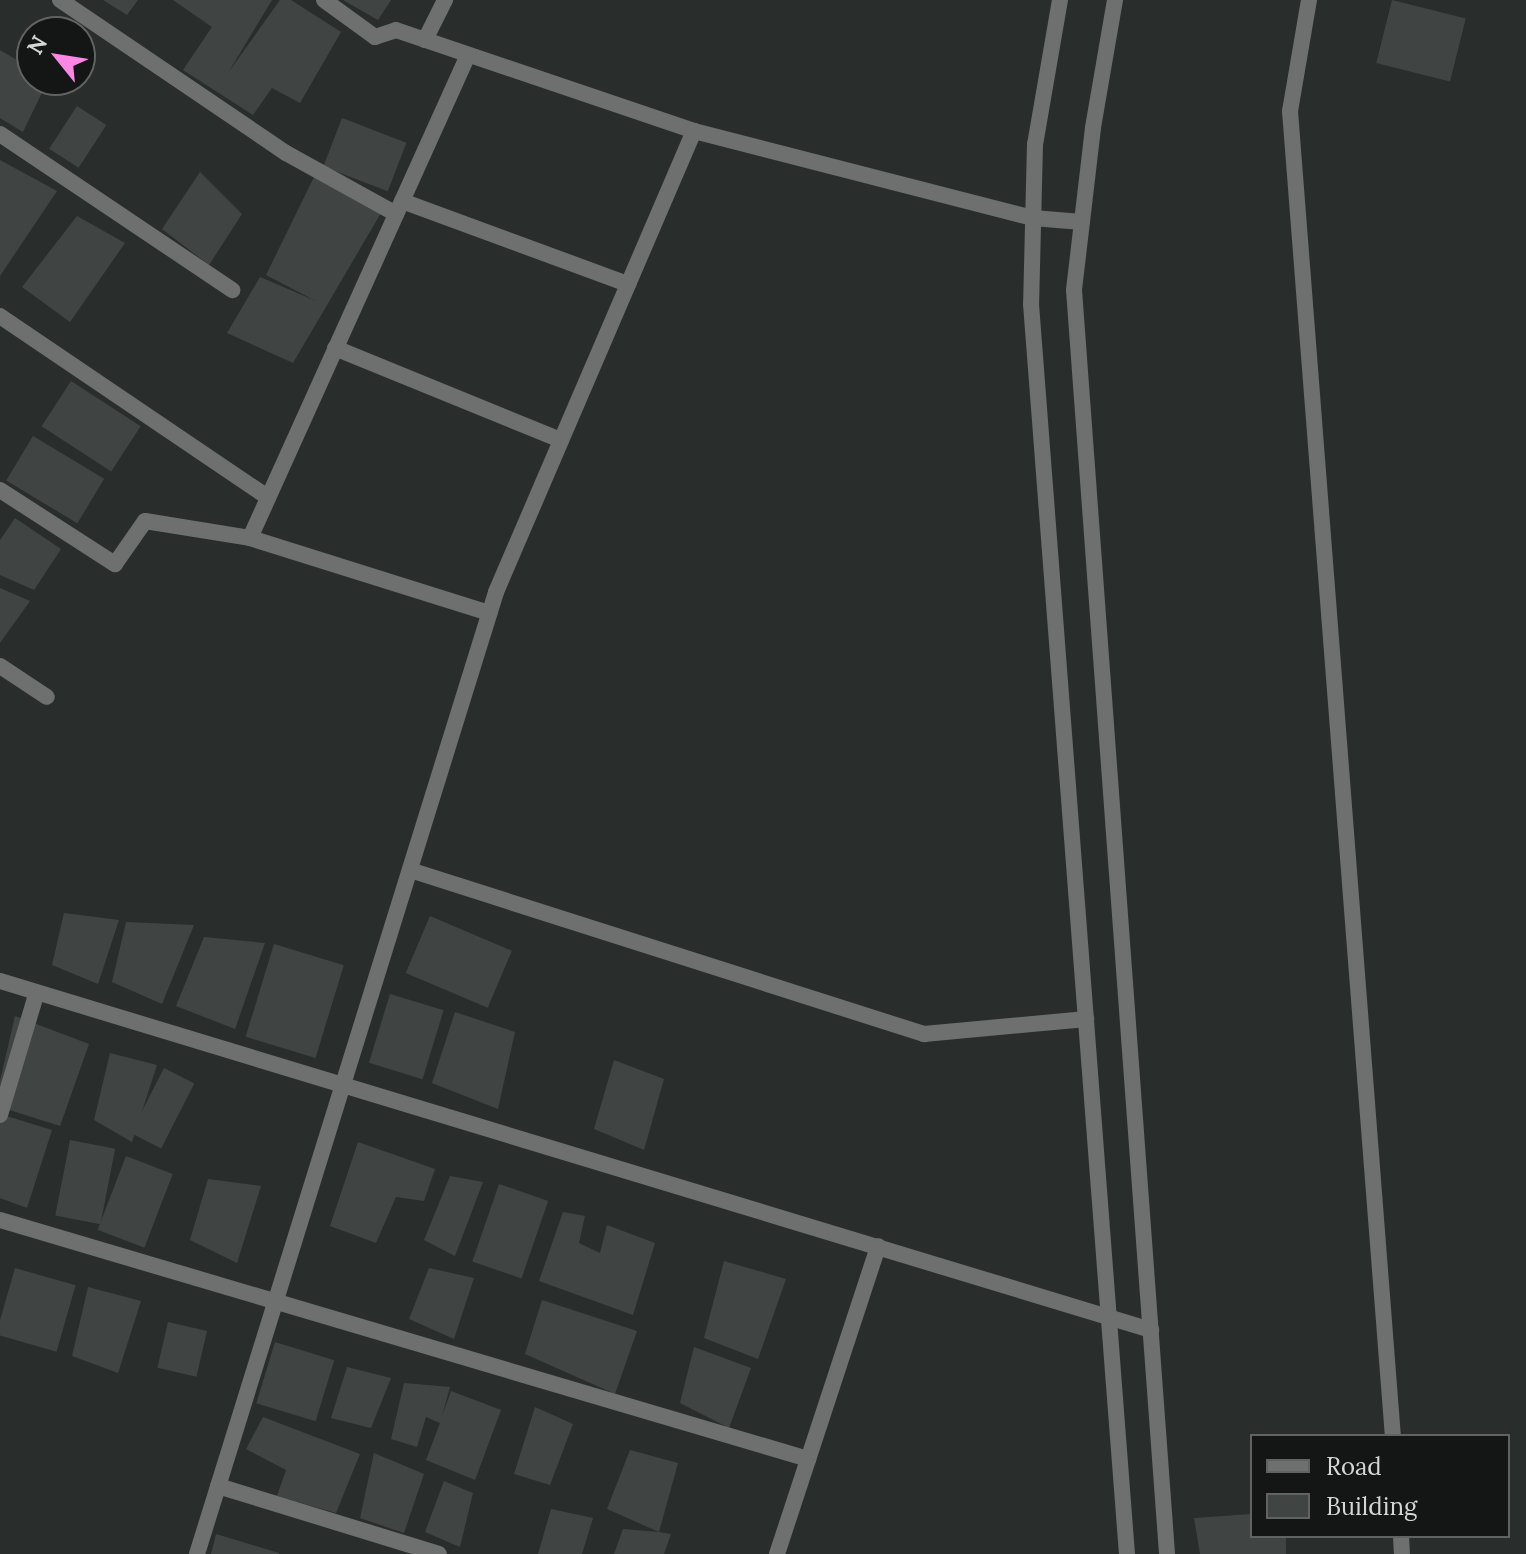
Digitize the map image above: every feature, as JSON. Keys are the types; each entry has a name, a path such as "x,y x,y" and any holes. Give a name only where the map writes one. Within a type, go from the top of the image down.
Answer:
{"street":[{"path":"60,0 286,153 399,207 628,284"},
{"path":"324,0 375,37 396,30 694,131 1033,218 1082,222"},
{"path":"425,40 445,0"},
{"path":"1060,0 1035,144 1031,304 1127,1554"},
{"path":"1115,0 1074,290 1167,1554"},
{"path":"1309,0 1290,111 1393,1434"},
{"path":"250,538 266,496 468,55"},
{"path":"197,1554 490,613 694,131"},
{"path":"0,134 232,290"},
{"path":"0,316 266,496"},
{"path":"335,348 561,440"},
{"path":"0,490 115,564 145,521 250,538 490,613"},
{"path":"0,666 47,697"},
{"path":"410,870 924,1034 1086,1019"},
{"path":"0,981 344,1081 1151,1330"},
{"path":"0,1115 37,992"},
{"path":"0,1220 808,1459"},
{"path":"777,1554 878,1246"},
{"path":"218,1486 439,1554"}],"building":[{"path":"103,0 138,0 127,15"},
{"path":"173,0 272,0 228,73 280,0 291,0 341,32 300,103 272,88 253,115 183,70 212,27"},
{"path":"343,0 391,0 378,20"},
{"path":"1392,0 1466,18 1450,81 1376,63"},
{"path":"0,50 16,60 16,96 40,96 23,132 0,118"},
{"path":"77,106 106,125 79,168 49,149"},
{"path":"342,118 406,143 388,191 323,167"},
{"path":"0,160 57,191 0,276"},
{"path":"200,172 242,214 209,265 162,229"},
{"path":"314,177 381,213 293,363 227,333 260,277 316,301 266,275"},
{"path":"77,216 125,243 70,322 22,287"},
{"path":"71,381 141,426 111,471 42,426"},
{"path":"33,436 104,479 77,523 6,481"},
{"path":"15,518 61,549 34,590 0,575 0,540"},
{"path":"0,588 30,601 0,643"},
{"path":"64,913 119,920 98,984 52,965"},
{"path":"430,916 512,951 488,1008 406,973"},
{"path":"126,922 194,925 162,1004 112,982"},
{"path":"204,937 265,943 235,1029 176,1006"},
{"path":"274,944 344,965 315,1058 246,1037"},
{"path":"390,994 444,1010 423,1079 369,1063"},
{"path":"455,1012 515,1032 498,1109 432,1083"},
{"path":"15,1016 89,1044 60,1126 0,1107 0,1081"},
{"path":"110,1053 157,1065 132,1142 94,1120"},
{"path":"614,1060 664,1079 644,1150 594,1129"},
{"path":"164,1068 194,1083 161,1148 131,1133"},
{"path":"0,1114 52,1130 27,1208 0,1198"},
{"path":"70,1140 115,1149 100,1224 55,1216"},
{"path":"358,1142 435,1169 424,1201 396,1197 376,1243 330,1226"},
{"path":"126,1156 173,1174 144,1248 98,1230"},
{"path":"450,1176 483,1182 455,1256 424,1240"},
{"path":"208,1179 261,1186 237,1263 190,1240"},
{"path":"499,1184 548,1201 521,1278 472,1262"},
{"path":"563,1212 585,1216 579,1243 600,1253 607,1225 655,1243 633,1315 539,1281"},
{"path":"724,1261 786,1279 758,1359 704,1338"},
{"path":"15,1268 76,1285 57,1352 0,1335 0,1320"},
{"path":"429,1268 474,1278 454,1339 409,1319"},
{"path":"88,1287 141,1301 118,1373 72,1356"},
{"path":"542,1300 637,1331 615,1394 525,1354"},
{"path":"168,1322 207,1331 196,1377 157,1368"},
{"path":"275,1342 334,1360 316,1421 256,1403"},
{"path":"694,1347 751,1368 729,1428 680,1403"},
{"path":"347,1367 391,1378 371,1428 331,1418"},
{"path":"404,1383 450,1387 442,1416 451,1391 501,1410 475,1480 426,1460 440,1423 426,1417 417,1447 391,1439"},
{"path":"535,1407 573,1424 550,1485 514,1474"},
{"path":"263,1417 360,1454 336,1513 277,1496 286,1470 246,1449"},
{"path":"630,1450 678,1463 659,1532 607,1509"},
{"path":"374,1453 424,1474 404,1533 360,1518"},
{"path":"444,1481 473,1493 460,1547 425,1532"},
{"path":"551,1509 593,1518 582,1554 538,1554"},
{"path":"1250,1514 1250,1538 1286,1538 1286,1554 1200,1554 1194,1518"},
{"path":"623,1529 671,1534 664,1554 614,1554"},
{"path":"216,1534 279,1553 279,1554 211,1554"}]}
